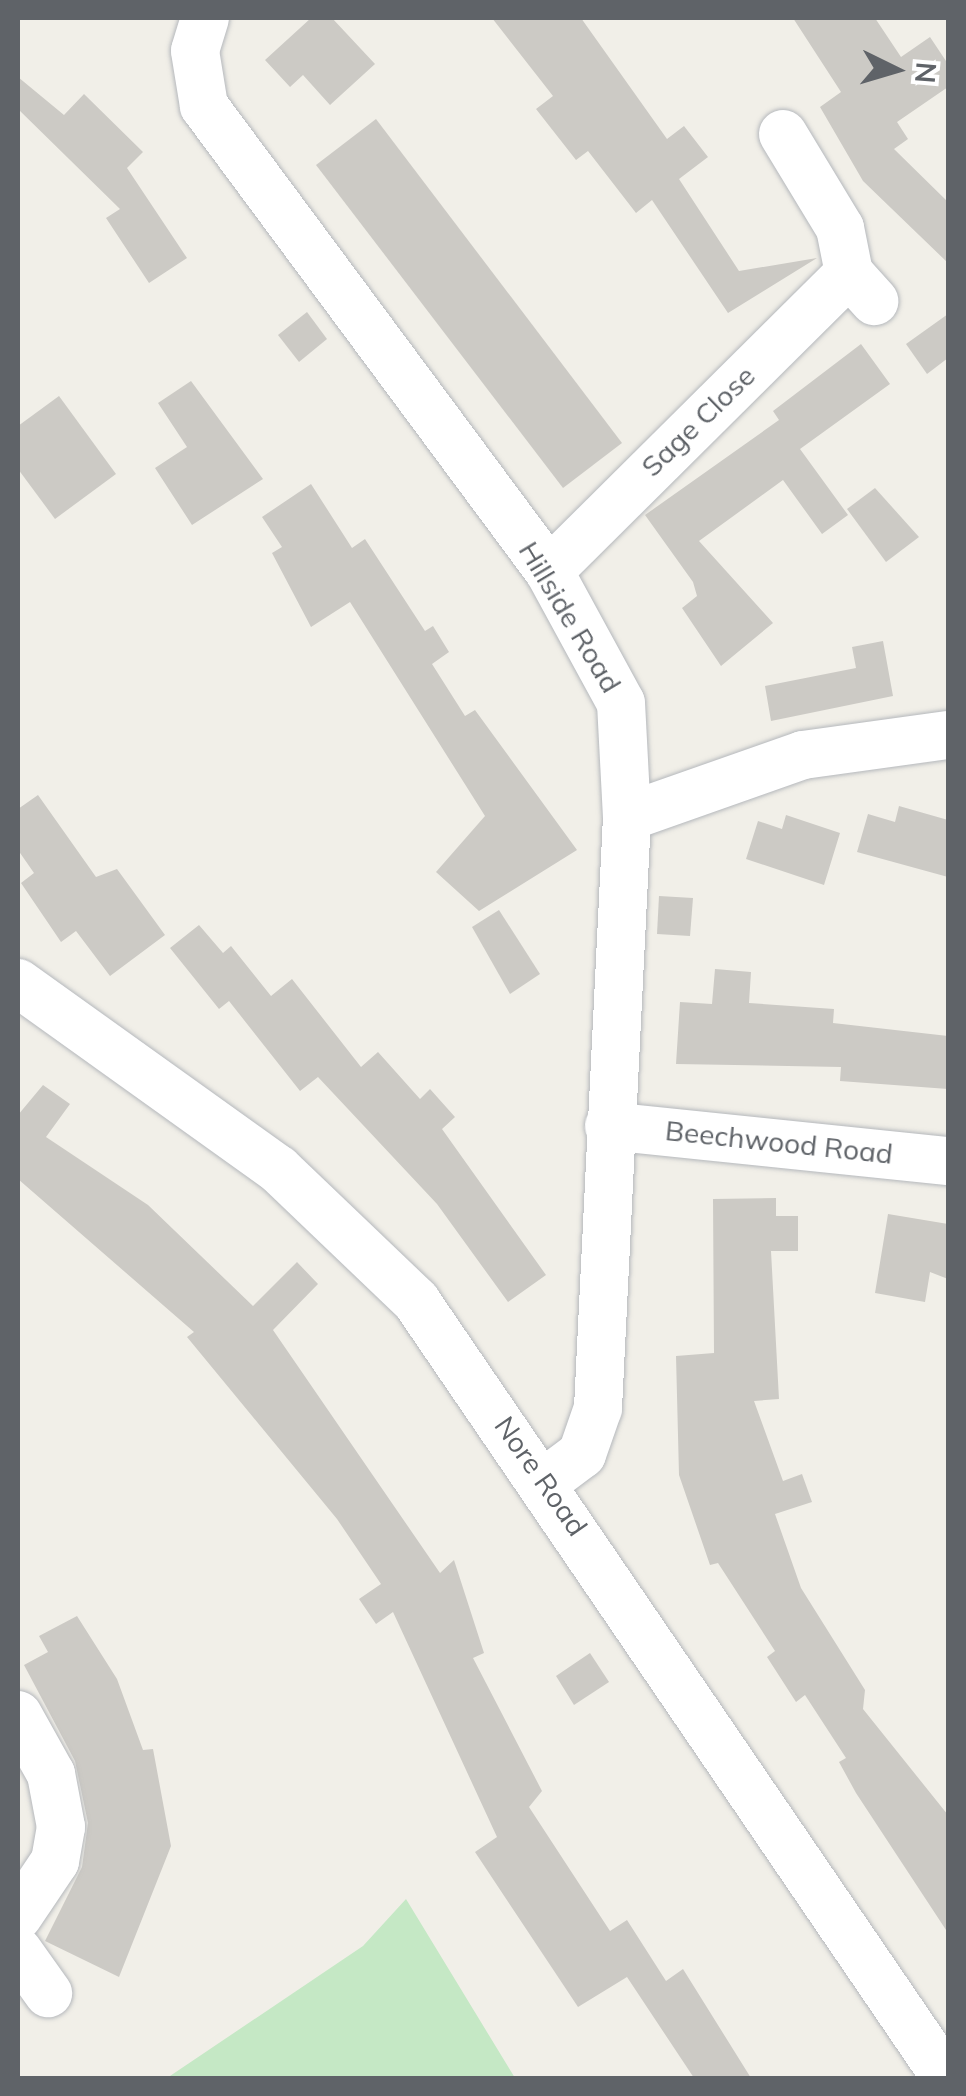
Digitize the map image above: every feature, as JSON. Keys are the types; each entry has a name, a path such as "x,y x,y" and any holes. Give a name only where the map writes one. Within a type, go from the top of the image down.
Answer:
{"street":[{"name":"Hillside Road","path":"205,18 195,70 204,106 548,571 620,703 628,817 595,1428 582,1454 546,1482"},
{"name":"Sage Close","path":"548,571 862,287 840,228 783,134"},
{"path":"628,817 803,755 948,735"},
{"name":"Nore Road","path":"18,983 278,1169 360,1241 416,1300 546,1482 946,2078"},
{"name":"Beechwood Road","path":"609,1126 948,1161"},
{"path":"18,1715 51,1774 61,1827 54,1861 18,1916"},
{"path":"18,1950 48,1993"}],"green space":[{"path":"406,1899 515,2078 167,2078 363,1946"}],"building":[{"path":"311,18 332,18 375,64 330,105 303,75 290,87 265,60"},
{"path":"492,18 581,18 667,139 684,126 708,157 679,179 739,271 817,258 728,313 652,200 636,213 588,151 576,160 536,109 553,96"},
{"path":"793,18 875,18 901,57 930,37 948,64 948,87 897,122 908,139 894,149 948,202 948,263 863,181 820,107 841,92"},
{"path":"18,77 64,115 84,94 143,152 127,168 187,258 149,283 106,218 120,209 18,109"},
{"path":"376,119 622,443 563,488 316,165"},
{"path":"307,312 327,339 299,362 278,335"},
{"path":"948,314 948,358 927,374 906,344"},
{"path":"861,344 890,384 800,449 848,515 822,534 783,480 699,541 773,623 721,666 682,608 697,596 693,582 645,515 779,420 773,411"},
{"path":"191,381 263,479 192,525 155,468 187,447 158,403"},
{"path":"59,396 116,474 55,519 18,469 18,426"},
{"path":"311,484 352,548 365,539 425,631 433,626 449,652 432,664 465,716 475,710 577,850 479,911 436,872 485,816 350,602 311,627 272,553 282,547 262,517"},
{"path":"875,488 919,537 886,562 847,509"},
{"path":"883,641 893,696 771,721 765,686 856,668 852,647"},
{"path":"38,795 96,877 117,869 165,935 110,976 76,931 61,942 21,883 34,873 18,850 18,809"},
{"path":"899,806 948,820 948,877 857,852 868,814 895,822"},
{"path":"786,815 840,833 824,885 746,859 758,821 782,829"},
{"path":"659,896 693,898 690,936 657,934"},
{"path":"499,910 540,974 510,994 472,927"},
{"path":"199,925 223,953 231,946 271,996 292,979 361,1067 378,1052 420,1099 430,1089 455,1117 442,1129 546,1275 508,1302 437,1204 318,1077 300,1091 229,1001 219,1009 170,948"},
{"path":"715,969 751,972 749,1003 834,1009 833,1023 948,1036 948,1089 840,1081 841,1067 676,1064 680,1002 712,1004"},
{"path":"43,1085 70,1104 46,1137 148,1205 253,1306 297,1262 318,1284 273,1330 440,1573 454,1560 484,1653 473,1658 542,1791 529,1807 610,1931 627,1920 666,1981 683,1969 751,2078 694,2078 627,1977 578,2007 475,1852 497,1837 393,1612 376,1624 359,1599 381,1584 337,1519 187,1337 194,1332 18,1179 18,1115"},
{"path":"776,1198 776,1216 798,1216 798,1251 771,1251 779,1399 754,1401 783,1481 802,1474 812,1502 775,1514 801,1588 865,1690 863,1709 948,1815 948,1933 856,1793 839,1762 846,1758 805,1695 796,1702 767,1657 775,1651 718,1563 710,1565 679,1475 676,1356 714,1353 713,1199"},
{"path":"888,1214 948,1224 948,1279 930,1272 925,1302 875,1293"},
{"path":"77,1616 117,1679 143,1750 153,1749 171,1846 119,1977 45,1941 82,1867 88,1823 75,1761 24,1665 48,1652 39,1636"},
{"path":"590,1653 609,1682 574,1705 556,1676"}]}
